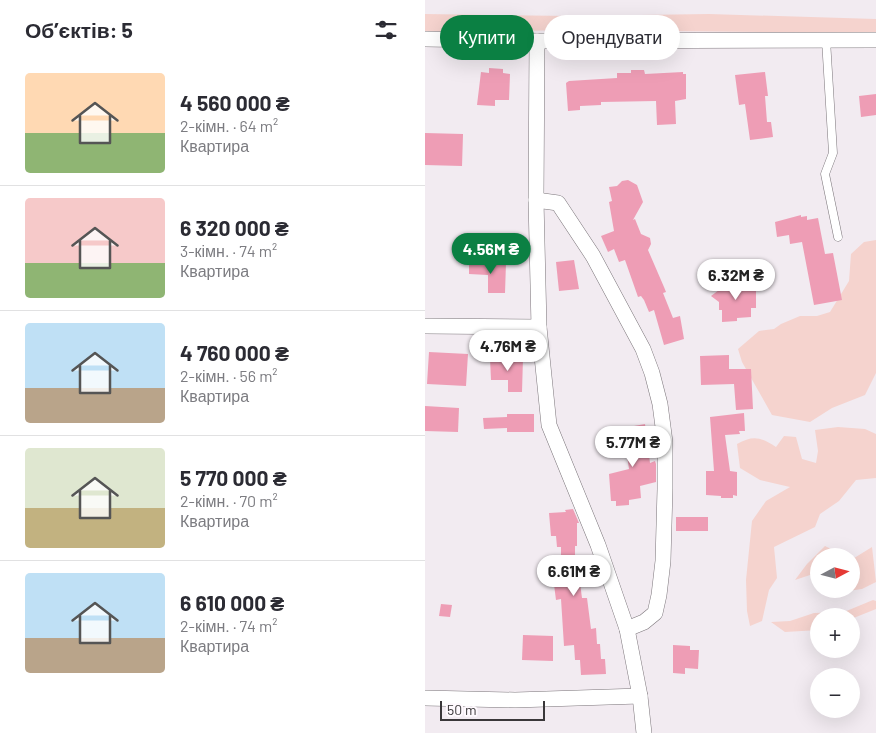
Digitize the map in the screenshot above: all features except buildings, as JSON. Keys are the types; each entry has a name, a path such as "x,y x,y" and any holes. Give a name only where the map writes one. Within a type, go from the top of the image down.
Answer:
{"street":[{"path":"425,39 537,41 876,40"},
{"path":"537,41 536,200 539,328 549,425 611,577 627,629 640,696 644,733"},
{"path":"536,200 558,203 593,256 643,349 653,373 660,404 665,442 665,489 663,561 659,595 655,613 643,622 627,629"},
{"path":"425,326 539,328"},
{"path":"425,698 515,700 640,696"}],"lane":[{"path":"826,40 833,153 825,174 837,236"}],"shaded area":[{"path":"425,14 498,15 440,15 440,33 425,33"},
{"path":"709,14 876,19 876,33 680,31 680,15 640,15"},
{"path":"534,15 544,16 544,30 534,31"},
{"path":"876,240 876,373 865,395 832,408 810,422 772,415 742,362 738,349 759,331 774,329 800,316 817,316 830,312 849,281 851,254 864,242"},
{"path":"838,427 865,429 876,434 876,478 856,480 839,501 820,514 815,527 774,547 777,578 769,590 762,621 750,626 747,611 746,580 752,521 766,501 790,487 760,480 740,468 737,444 748,439 757,438 776,447 784,436 796,437 802,459 816,463 818,451 815,430"},
{"path":"872,547 876,582 860,589 860,554"},
{"path":"810,561 810,575 795,580"},
{"path":"873,600 876,601 876,609 860,615 860,608 854,608"},
{"path":"810,614 810,631 785,632 771,622 790,621"}]}
